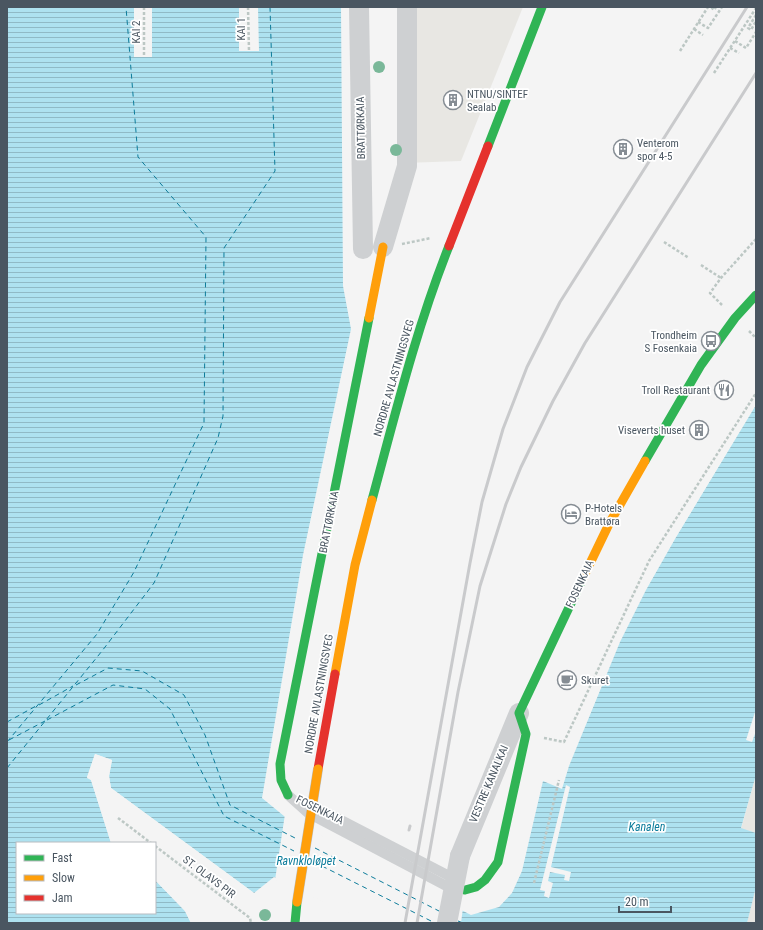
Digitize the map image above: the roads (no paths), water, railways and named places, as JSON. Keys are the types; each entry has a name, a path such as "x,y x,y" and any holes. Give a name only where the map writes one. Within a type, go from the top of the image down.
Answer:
{"main road":[{"name":"NORDRE AVLASTNINGSVEG","path":"295,923 318,769 355,565 405,375 435,282 542,7"},
{"name":"BRATTØRKAIA","path":"288,795 282,780 280,764 376,251"},
{"name":"FOSENKAIA","path":"466,890 476,887 485,880 498,862 526,734 519,713 608,524 701,365 736,318 756,295"}],"street":[{"name":"BRATTØRKAIA","path":"359,7 376,251"},
{"path":"376,251 407,166 407,7"},
{"name":"VESTRE KANALKAI","path":"447,923 460,856 519,713"}],"lane":[{"name":"FOSENKAIA","path":"288,795 308,813 454,890 466,890"}],"water":[{"path":"7,7 341,7 343,286 351,329 303,555 262,798 284,816 313,834 471,915 499,907 512,893 522,871 543,781 562,789 569,766 620,642 646,590 756,405 756,775 741,828 756,833 756,887 747,923 377,923 274,877 254,893 111,788 109,776 112,760 95,754 87,777 91,780 111,842 16,842 16,914 156,914 156,881 185,911 191,923 7,923"}],"railway":[{"path":"405,923 482,502 503,429 527,367 560,302 747,7"},
{"path":"417,923 458,692 480,586 506,504 521,467 553,401 585,343 756,73"},
{"path":"409,830 410,826"}],"place":[{"name":"NTNU/SINTEF Sealab","path":"453,100"},
{"name":"Venterom spor 4-5","path":"623,149"},
{"name":"Trondheim S Fosenkaia","path":"711,341"},
{"name":"Troll Restaurant","path":"724,390"},
{"name":"Viseverts huset","path":"699,430"},
{"name":"P-Hotels Brattøra","path":"571,514"},
{"name":"Skuret","path":"567,680"}],"water label":[{"name":"Kanalen","path":"647,827"},
{"name":"Ravnkloløpet","path":"306,861"}]}
